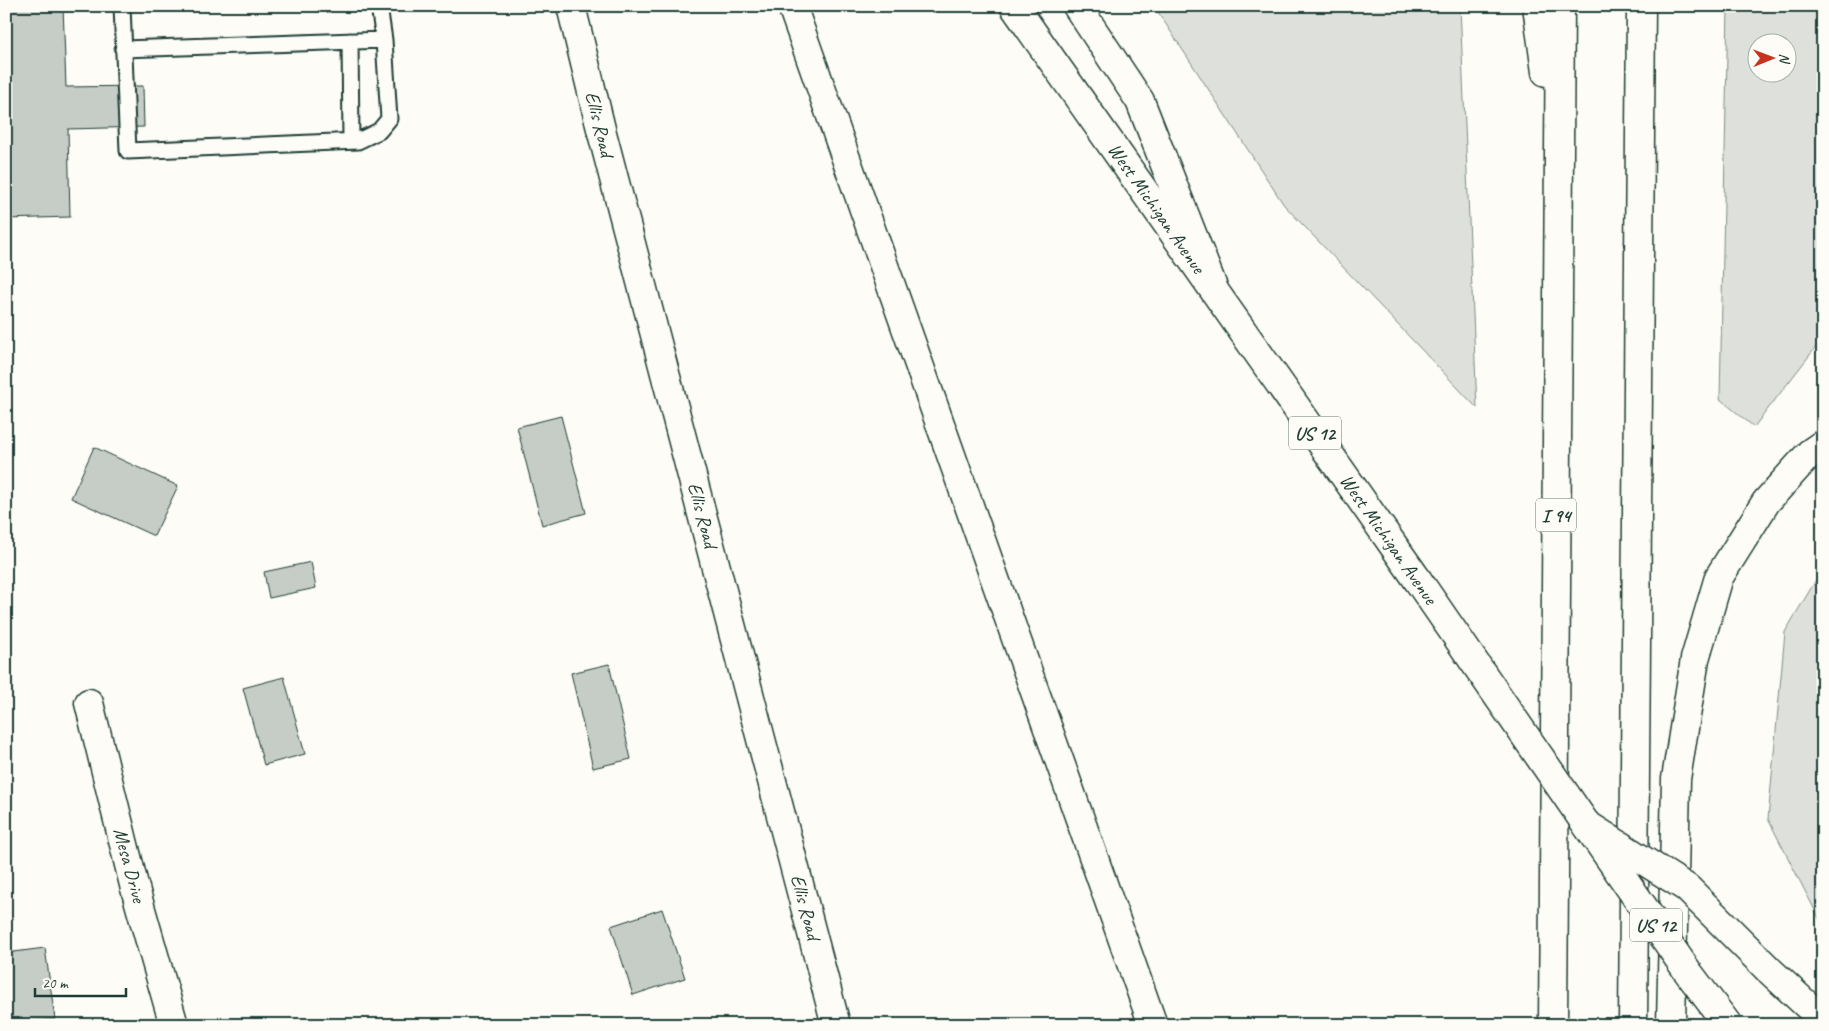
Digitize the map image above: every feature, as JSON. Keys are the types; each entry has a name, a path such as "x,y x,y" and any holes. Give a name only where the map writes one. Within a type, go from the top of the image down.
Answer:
{"main road":[{"name":"Ellis Road","path":"570,6 836,1025"},
{"path":"792,6 1153,1025"},
{"name":"West Michigan Avenue","path":"1014,6 1417,579 1688,972 1728,1025"},
{"path":"1078,6 1140,101 1213,287"},
{"path":"1537,6 1559,163"},
{"name":"I 94","path":"1553,1025 1560,6"},
{"path":"1633,1025 1641,6"},
{"path":"1671,1025 1676,778 1695,659 1719,577 1766,502 1810,453 1823,444"},
{"name":"Mesa Drive","path":"88,703 134,885 174,1025"},
{"path":"1586,824 1687,888 1768,969 1823,1020"}],"lane":[{"path":"122,6 128,151 351,142 358,141 379,131 389,119 384,40 378,6"},
{"path":"123,49 384,40"},
{"path":"350,41 351,142"}],"shaded area":[{"path":"1154,6 1460,6 1477,408 1284,205"},
{"path":"1728,6 1823,6 1823,345 1816,347 1754,427 1720,399"},
{"path":"1823,568 1823,926 1768,819 1785,632"}],"building":[{"path":"6,6 63,6 66,87 143,86 144,127 68,129 70,217 6,219"},
{"path":"561,416 586,513 542,525 517,427"},
{"path":"94,447 178,486 154,536 71,498"},
{"path":"311,562 316,588 269,598 264,572"},
{"path":"609,664 631,759 593,768 571,673"},
{"path":"284,677 305,754 264,765 243,688"},
{"path":"662,909 685,978 633,995 611,926"},
{"path":"45,948 55,1019 12,1024 6,989 6,953"}]}
